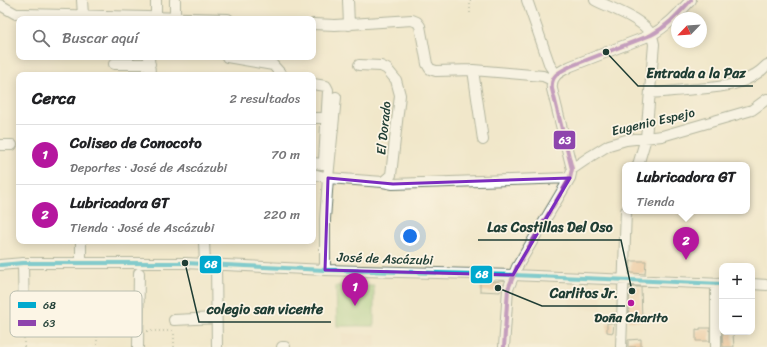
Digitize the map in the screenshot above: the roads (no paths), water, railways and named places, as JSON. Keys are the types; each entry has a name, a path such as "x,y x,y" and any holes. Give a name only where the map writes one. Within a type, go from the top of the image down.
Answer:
{"street":[{"path":"82,0 83,15"},
{"path":"152,16 156,0"},
{"path":"175,0 175,16"},
{"path":"348,0 349,25"},
{"path":"527,0 554,77"},
{"path":"595,0 637,21 651,34 654,44 646,138 639,162"},
{"path":"504,347 508,289 513,275 571,174 554,103 551,84 554,77 571,66 663,28 671,22 691,0"},
{"path":"0,5 16,14 106,16"},
{"path":"316,24 349,25 412,20 418,22 420,26 427,64 430,69 436,71 473,70 554,77"},
{"path":"244,60 273,65 279,72"},
{"path":"114,64 150,61 150,72"},
{"name":"El Dorado","path":"359,64 381,66 387,69 396,80 400,95 387,178"},
{"path":"651,93 734,85 748,80 761,72 767,65"},
{"path":"473,70 483,140"},
{"path":"316,84 326,86 328,90 330,119 325,219 325,270"},
{"path":"316,163 322,164 324,161 330,119 336,97"},
{"name":"Eugenio Espejo","path":"571,174 591,156 609,145 626,140 662,136 752,110 767,99"},
{"path":"316,118 330,119"},
{"path":"0,145 12,145"},
{"path":"316,175 328,178 387,178 393,184 571,174"},
{"path":"621,347 626,214"},
{"path":"81,244 81,263"},
{"path":"204,244 205,264"},
{"path":"23,263 23,291"},
{"name":"José de Ascázubi","path":"0,264 185,263 325,270 513,275 719,284"},
{"path":"216,265 217,347"},
{"path":"139,273 139,291"},
{"path":"716,347 719,284"},
{"path":"755,284 767,284"},
{"path":"174,320 216,318"}],"place":[{"name":"Entrada a la Paz","path":"606,52"},
{"name":"Lubricadora GT","path":"686,260"},
{"name":"colegio san vicente","path":"185,263"},
{"name":"Carlitos Jr.","path":"498,288"},
{"name":"Las Costillas Del Oso","path":"632,291"},
{"name":"Doña Charito","path":"631,303"},
{"name":"Coliseo de Conocoto","path":"355,306"}]}
